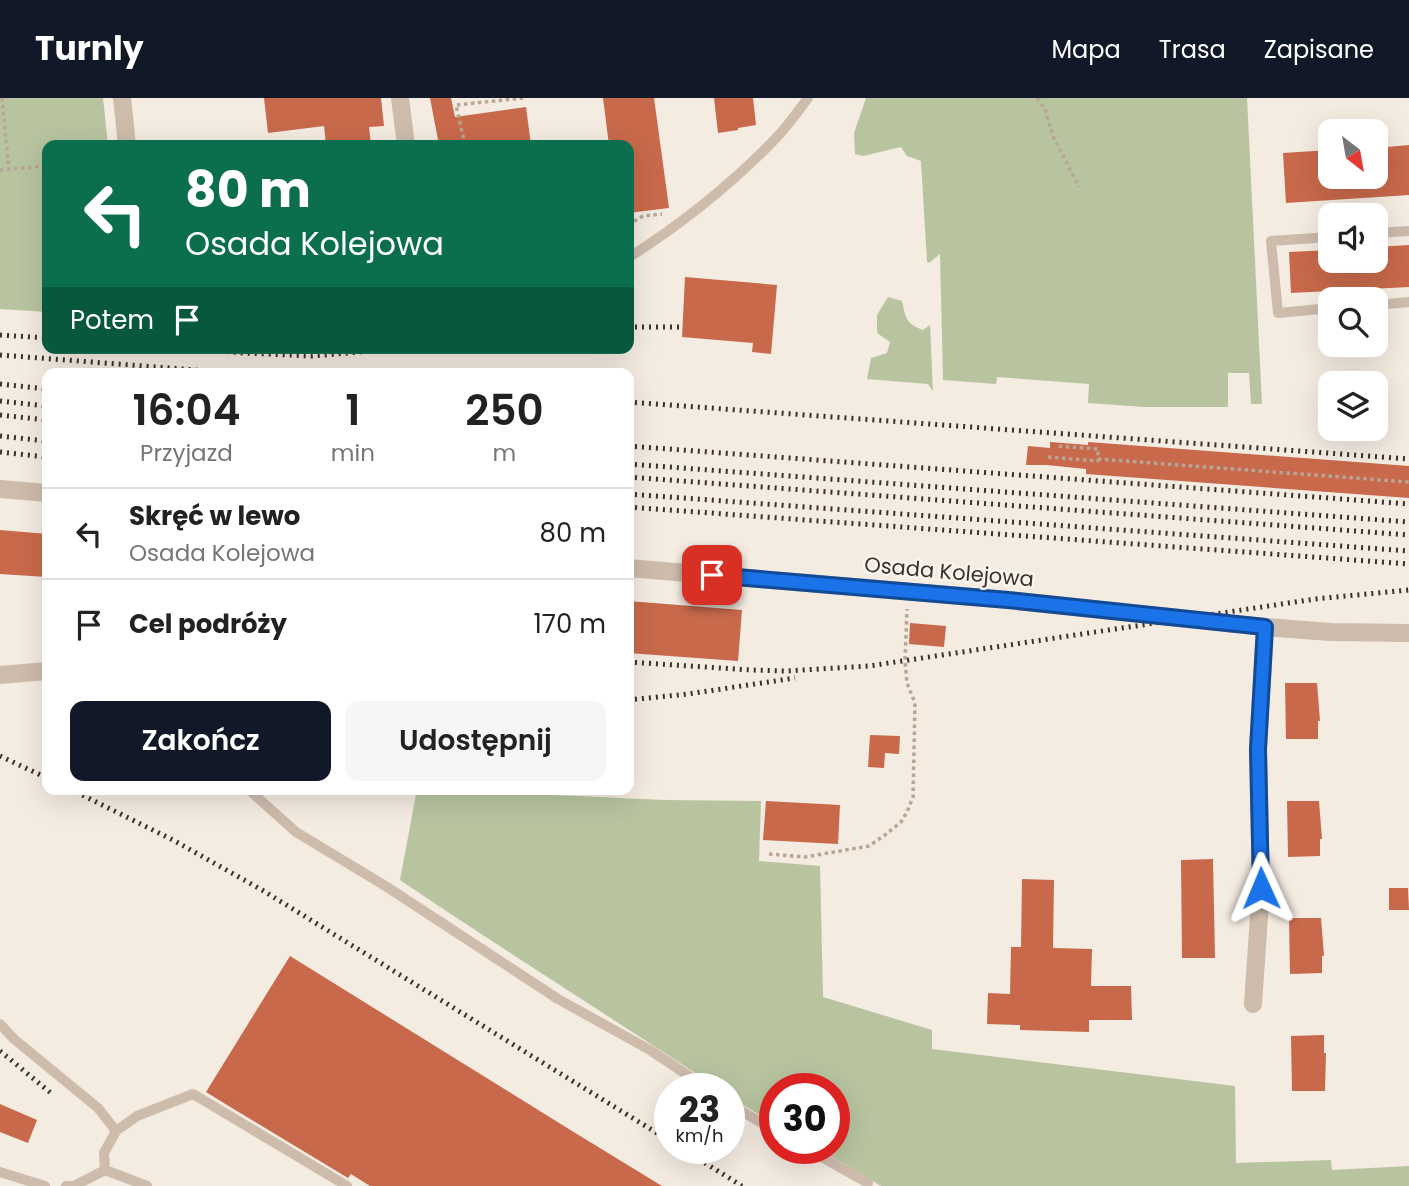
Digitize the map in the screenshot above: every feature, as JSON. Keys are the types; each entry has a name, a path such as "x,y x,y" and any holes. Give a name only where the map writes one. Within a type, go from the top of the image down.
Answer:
{"street":[{"path":"122,98 126,140"},
{"path":"400,98 405,140"},
{"path":"0,489 42,493"},
{"name":"Osada Kolejowa","path":"634,568 1008,600 1265,627 1330,632 1409,633"},
{"path":"1253,1003 1261,888 1258,749 1265,627"},
{"path":"0,675 42,671"}],"lane":[{"path":"634,254 699,209 743,172 780,134 808,98"},
{"path":"1388,232 1409,231"},
{"path":"1318,238 1271,241 1278,313 1318,309"},
{"path":"1388,304 1409,302"},
{"path":"255,795 296,832 387,887 558,999 650,1050 685,1073"},
{"path":"0,1024 14,1039 98,1108 116,1131"},
{"path":"105,1170 104,1153 116,1131 137,1116 193,1094 347,1186"},
{"path":"834,1164 868,1183"},
{"path":"66,1186 74,1186 105,1170 147,1186"},
{"path":"0,1172 44,1186"}],"path":[{"path":"2,98 9,169"},
{"path":"464,140 456,105 523,98"},
{"path":"1037,98 1045,109"},
{"path":"1043,98 1053,136 1079,187"},
{"path":"0,170 42,166"},
{"path":"1056,446 1098,449 1098,459"},
{"path":"1048,457 1409,482"},
{"path":"769,854 805,857 869,846 901,822 907,812 914,797 915,703 907,683 905,661 907,591"}],"green space":[{"path":"0,98 103,98 107,140 42,140 42,312 0,309"},
{"path":"866,98 1247,98 1262,404 1251,404 1249,373 1228,373 1228,407 1144,407 1088,403 1089,384 997,377 996,384 943,380 940,254 927,262 921,161 907,156 901,147 863,156 855,154 854,133"},
{"path":"888,297 902,301 906,316 913,325 923,330 930,325 933,391 928,384 867,379 871,358 887,353 890,342 877,333 877,315"},
{"path":"416,795 552,795 761,801 759,861 820,866 823,997 932,1030 932,1049 1235,1086 1236,1163 1331,1160 1332,1170 1409,1166 1409,1186 881,1186 844,1164 850,1164 850,1073 759,1073 759,1114 745,1106 745,1073 695,1073 400,880"}],"building":[{"path":"264,98 381,98 384,126 369,127 370,140 325,140 324,126 268,133"},
{"path":"430,98 451,98 455,117 526,107 530,140 438,140"},
{"path":"603,98 654,98 669,208 634,212 634,140 608,140"},
{"path":"714,98 753,98 756,125 718,133"},
{"path":"1409,145 1409,195 1286,203 1283,153 1318,151 1318,189 1388,189 1388,147"},
{"path":"1409,245 1409,287 1318,287 1318,292 1291,293 1289,252 1318,251 1318,273 1388,273 1388,246"},
{"path":"685,277 777,285 771,354 752,352 753,343 682,337"},
{"path":"1050,442 1088,445 1088,442 1409,466 1409,498 1086,474 1086,469 1026,465 1028,446 1050,448"},
{"path":"0,530 42,534 42,577 0,574"},
{"path":"634,601 742,610 738,661 634,653"},
{"path":"910,623 946,626 944,647 909,644"},
{"path":"1285,683 1317,683 1320,721 1318,739 1286,739"},
{"path":"870,735 900,736 899,754 885,753 884,768 868,767"},
{"path":"766,801 840,805 838,844 763,840"},
{"path":"1287,801 1319,801 1322,839 1320,856 1288,857"},
{"path":"1213,859 1215,958 1182,958 1181,860"},
{"path":"1022,879 1054,880 1053,948 1092,949 1091,986 1131,986 1132,1020 1089,1020 1089,1032 1020,1030 1020,1025 987,1024 988,993 1010,994 1011,947 1021,947"},
{"path":"1389,888 1408,888 1409,910 1389,910"},
{"path":"1289,918 1321,918 1324,956 1322,973 1290,974"},
{"path":"290,956 662,1186 370,1186 351,1174 348,1178 227,1105 206,1092"},
{"path":"1324,1035 1325,1091 1292,1091 1291,1036"},
{"path":"0,1104 37,1120 28,1143 0,1132"}],"railway":[{"path":"634,327 683,327"},
{"path":"0,335 42,338"},
{"path":"267,354 336,354"},
{"path":"0,355 170,368"},
{"path":"0,384 42,388"},
{"path":"0,401 42,405"},
{"path":"634,402 1409,459"},
{"path":"0,415 42,419"},
{"path":"0,436 42,440"},
{"path":"634,446 1409,504"},
{"path":"0,452 42,456"},
{"path":"634,464 1409,522"},
{"path":"634,477 1409,535"},
{"path":"634,494 1409,551"},
{"path":"634,507 1409,564"},
{"path":"634,662 786,671 869,666 1315,599 1409,590"},
{"path":"634,699 795,678"},
{"path":"0,756 42,776"},
{"path":"82,795 173,840 262,890 654,1131"},
{"path":"0,1051 52,1094"},
{"path":"707,1164 742,1186"}],"route":[{"path":"712,575 1008,600 1265,627 1258,749 1261,888"}]}
